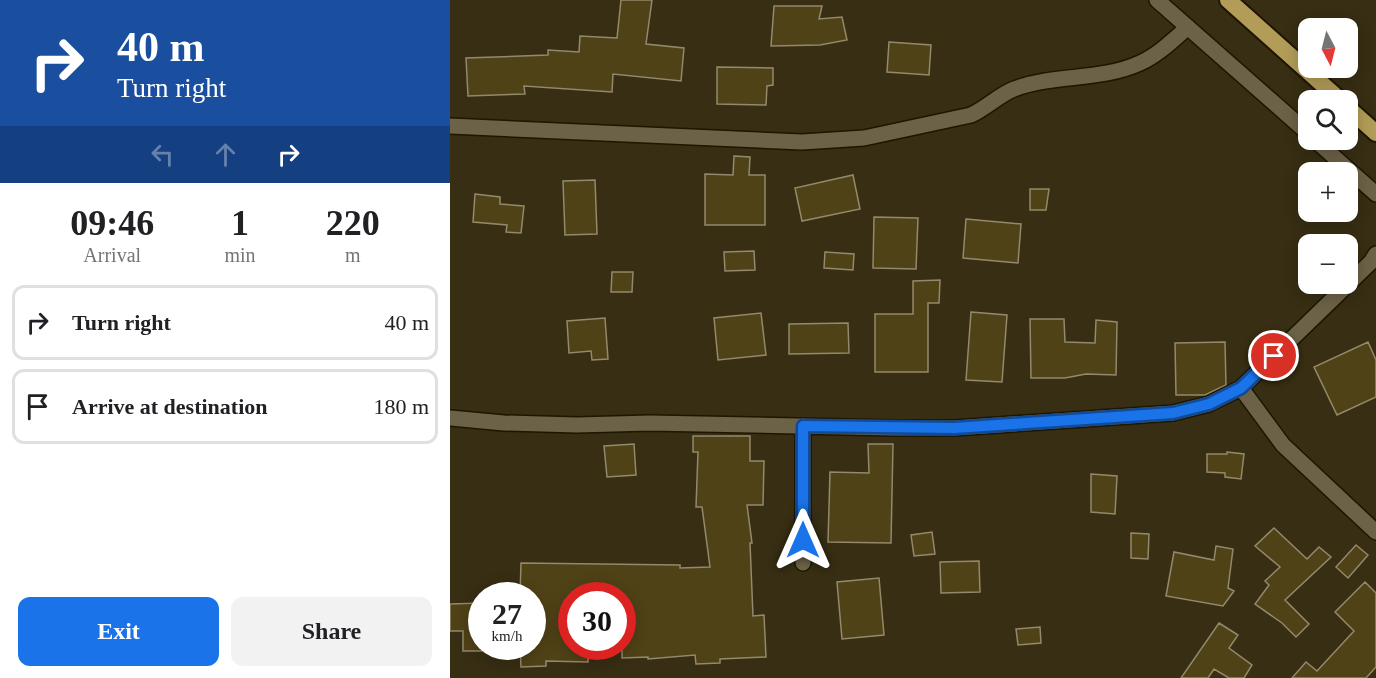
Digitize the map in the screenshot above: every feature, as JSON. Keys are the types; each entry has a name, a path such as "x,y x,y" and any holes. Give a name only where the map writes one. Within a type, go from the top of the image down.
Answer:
{"highway":[{"path":"1228,0 1329,90"},
{"path":"1358,117 1376,133"}],"street":[{"path":"1157,0 1298,124"},
{"path":"450,126 802,142 864,138 971,115 986,108 1012,90 1033,84 1123,70 1158,53 1188,27"},
{"path":"1326,150 1376,194"},
{"path":"450,418 504,423 578,425 650,423 954,428 1173,413 1209,404 1241,388 1371,262 1376,254"},
{"path":"1241,388 1283,445 1376,532"},
{"path":"803,426 803,563"}],"building":[{"path":"621,0 652,0 646,44 684,48 681,81 613,74 612,92 524,86 525,94 468,96 466,58 548,55 548,50 579,52 580,36 617,38"},
{"path":"774,6 822,6 819,19 842,17 847,40 820,45 771,46"},
{"path":"889,42 931,45 929,75 887,72"},
{"path":"717,67 773,68 773,85 767,86 766,105 717,104"},
{"path":"734,156 750,157 749,175 765,175 765,225 705,225 705,174 733,175"},
{"path":"853,175 860,209 802,221 795,188"},
{"path":"595,180 597,234 565,235 563,181"},
{"path":"1030,189 1049,189 1046,210 1030,210"},
{"path":"475,194 500,197 500,204 524,206 521,233 506,232 507,225 473,222"},
{"path":"874,217 918,218 916,269 873,268"},
{"path":"966,219 1021,224 1018,263 963,258"},
{"path":"754,251 755,270 725,271 724,252"},
{"path":"825,252 854,254 853,270 824,268"},
{"path":"612,272 633,272 632,292 611,292"},
{"path":"940,280 939,303 928,303 928,372 875,372 875,314 913,314 913,281"},
{"path":"971,312 1007,315 1002,382 966,380"},
{"path":"761,313 766,355 718,360 714,318"},
{"path":"605,318 608,359 592,360 591,351 569,353 567,321"},
{"path":"1030,319 1064,319 1065,342 1095,343 1096,320 1117,322 1116,375 1086,374 1065,378 1031,378"},
{"path":"848,323 849,353 789,354 789,324"},
{"path":"1225,342 1226,385 1205,395 1176,395 1175,343"},
{"path":"1368,342 1376,360 1376,397 1337,415 1314,367"},
{"path":"693,436 750,436 750,461 764,461 763,505 747,505 752,543 750,543 753,616 764,615 766,657 720,659 720,663 696,664 695,655 648,659 648,657 636,657 636,582 558,582 558,660 588,660 588,662 546,661 546,666 521,667 521,660 546,660 546,582 520,582 521,563 710,567 702,507 696,507 698,452 693,452"},
{"path":"634,444 636,475 607,477 604,446"},
{"path":"868,444 893,444 891,543 828,542 830,472 869,473"},
{"path":"1227,452 1244,454 1241,479 1225,477 1225,473 1207,472 1207,454 1227,454"},
{"path":"1091,474 1117,476 1115,514 1091,512"},
{"path":"1274,528 1307,559 1319,547 1331,557 1285,600 1309,624 1296,637 1282,623 1255,604 1269,585 1265,581 1280,567 1255,546"},
{"path":"932,532 935,554 914,556 911,535"},
{"path":"1131,533 1149,534 1148,559 1131,558"},
{"path":"1356,545 1368,555 1348,578 1336,567"},
{"path":"1216,546 1233,549 1228,588 1234,591 1223,606 1166,596 1174,552 1214,560"},
{"path":"979,561 980,592 941,593 940,562"},
{"path":"879,578 884,635 842,639 837,582"},
{"path":"1365,582 1376,593 1376,667 1366,678 1292,678 1306,662 1317,671 1354,631 1335,612"},
{"path":"468,603 468,651 463,651 463,631 450,631 450,604"},
{"path":"1219,623 1238,635 1229,648 1252,665 1244,678 1229,678 1214,669 1208,678 1181,678"},
{"path":"1040,627 1041,643 1018,645 1016,629"}],"route":[{"path":"803,540 803,426 954,428 1173,413 1209,404 1241,388 1274,356"}]}
